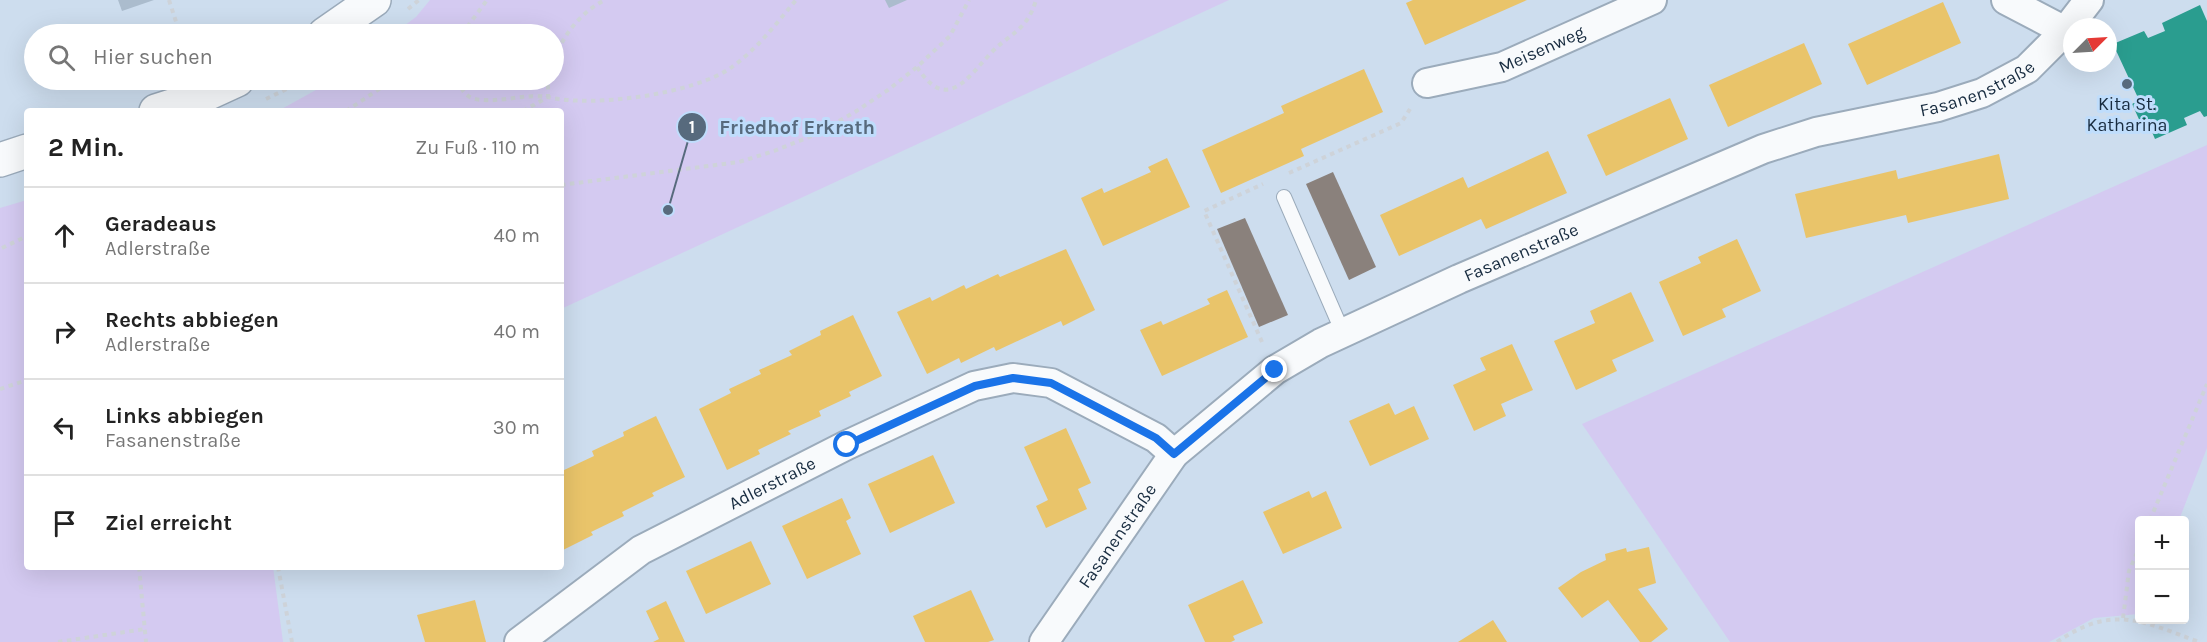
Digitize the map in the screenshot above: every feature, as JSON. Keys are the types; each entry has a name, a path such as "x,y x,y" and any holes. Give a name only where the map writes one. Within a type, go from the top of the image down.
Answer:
{"main road":[{"path":"339,24 374,0"},
{"path":"165,108 215,90"},
{"path":"0,160 24,152"}],"street":[{"name":"Meisenweg","path":"1427,83 1502,67 1652,0"},
{"path":"2006,0 2063,30"},
{"name":"Fasanenstraße","path":"2075,18 2089,0"},
{"name":"Fasanenstraße","path":"1044,642 1174,454 1275,370 1343,333 1459,279 1763,148 1816,132 1938,107 1982,93 2027,69 2063,33"},
{"name":"Adlerstraße","path":"519,642 641,550 847,445 975,386 1013,378 1051,383 1156,438 1174,454"}],"lane":[{"path":"1284,196 1343,333"}],"path":[{"path":"169,0 177,24"},
{"path":"469,24 487,0"},
{"path":"564,39 575,23 605,0"},
{"path":"463,90 471,98 537,95 564,101 600,102 687,86 712,78 731,68 748,54 796,0"},
{"path":"564,185 739,162 774,152 814,135 855,112 917,67 950,36 969,0"},
{"path":"917,67 934,88 945,90 958,87 968,80 992,52 1015,35 1026,22 1036,0"},
{"path":"262,100 284,90"},
{"path":"351,108 378,90"},
{"path":"548,90 548,97"},
{"path":"528,108 548,97"},
{"path":"2,248 24,238"},
{"path":"0,389 24,381"},
{"path":"2152,516 2207,384"},
{"path":"2123,618 2129,571 2135,556"},
{"path":"139,570 146,642"},
{"path":"279,570 292,642"},
{"path":"2057,642 2098,621 2123,618 2142,621 2199,642"},
{"path":"58,642 145,628"}],"shaded area":[{"path":"430,0 1229,0 564,308 564,108 283,108 316,90 564,90 564,24 407,24 416,17"},
{"path":"2207,145 2207,448 2181,516 2135,516 2135,614 2094,618 2049,642 1730,642 1582,424"},
{"path":"24,201 24,570 273,570 283,642 0,642 0,208"}],"building: Wohnen":[{"path":"1413,0 1527,0 1425,45 1406,3"},
{"path":"1943,2 1961,43 1867,85 1848,44"},
{"path":"1804,43 1822,84 1728,127 1709,85"},
{"path":"1364,69 1383,112 1301,149 1304,156 1221,193 1202,150 1284,113 1281,106"},
{"path":"1670,98 1688,139 1606,176 1587,135"},
{"path":"1548,151 1567,193 1486,229 1481,219 1399,256 1380,215 1463,177 1468,188"},
{"path":"1999,154 2009,199 1908,223 1906,215 1806,238 1795,194 1896,170 1898,179"},
{"path":"1167,158 1190,207 1103,246 1081,198 1102,188 1104,193 1151,172 1148,167"},
{"path":"1737,239 1761,291 1722,309 1726,317 1683,336 1659,282 1701,263 1698,257"},
{"path":"1066,249 1095,310 1063,326 1061,321 996,351 994,347 961,363 959,358 927,374 897,312 930,297 932,301 964,285 966,289 998,274 1000,277"},
{"path":"1227,290 1248,337 1162,376 1140,330 1161,321 1163,325 1210,304 1207,299"},
{"path":"1631,292 1654,341 1612,360 1617,371 1576,390 1554,341 1595,323 1590,311"},
{"path":"853,315 882,376 849,392 851,396 819,411 821,416 788,431 791,434 758,450 760,454 727,470 699,409 731,393 729,389 761,374 759,370 792,355 789,351 821,335 820,331"},
{"path":"1512,344 1533,390 1501,404 1506,416 1474,431 1453,385 1486,370 1480,358"},
{"path":"1389,403 1395,415 1414,406 1429,439 1370,466 1349,421"},
{"path":"656,416 685,477 652,493 654,496 622,512 624,516 591,532 593,535 564,550 564,470 594,456 592,451 624,436 623,432"},
{"path":"1066,428 1091,483 1078,489 1087,509 1046,528 1036,506 1048,500 1024,447"},
{"path":"933,455 955,503 890,533 868,484"},
{"path":"1309,491 1312,498 1326,491 1342,528 1283,554 1263,512"},
{"path":"842,498 851,518 846,521 861,554 807,579 782,526"},
{"path":"751,541 771,584 706,614 686,571"},
{"path":"1649,547 1656,583 1638,589 1668,629 1651,642 1640,642 1608,600 1582,618 1558,588 1581,572 1606,560 1605,554 1626,548 1627,552"},
{"path":"1243,580 1263,623 1233,636 1235,640 1231,642 1205,642 1188,605"},
{"path":"971,590 994,640 988,642 925,642 913,616"},
{"path":"475,600 486,642 425,642 417,615"},
{"path":"666,601 685,642 653,642 659,639 646,611"},
{"path":"1493,620 1507,642 1458,642"}],"building: Schulen":[{"path":"2200,5 2207,21 2207,116 2204,117 2200,111 2184,118 2187,125 2155,139 2149,125 2143,128 2132,104 2139,100 2117,53 2117,42 2144,31 2148,38 2165,31 2162,23"}],"building: Industrie":[{"path":"1333,172 1376,267 1349,280 1306,184"},
{"path":"1245,218 1288,315 1259,327 1217,229"}],"building: Sonstige":[{"path":"118,0 154,0 122,11"},
{"path":"885,0 907,0 889,8"}],"place":[{"name":"Kita St. Katharina","path":"2127,84"},
{"name":"Friedhof Erkrath","path":"668,210"}],"route":[{"path":"847,445 975,386 1013,378 1051,383 1156,438 1174,454 1275,370"}]}
